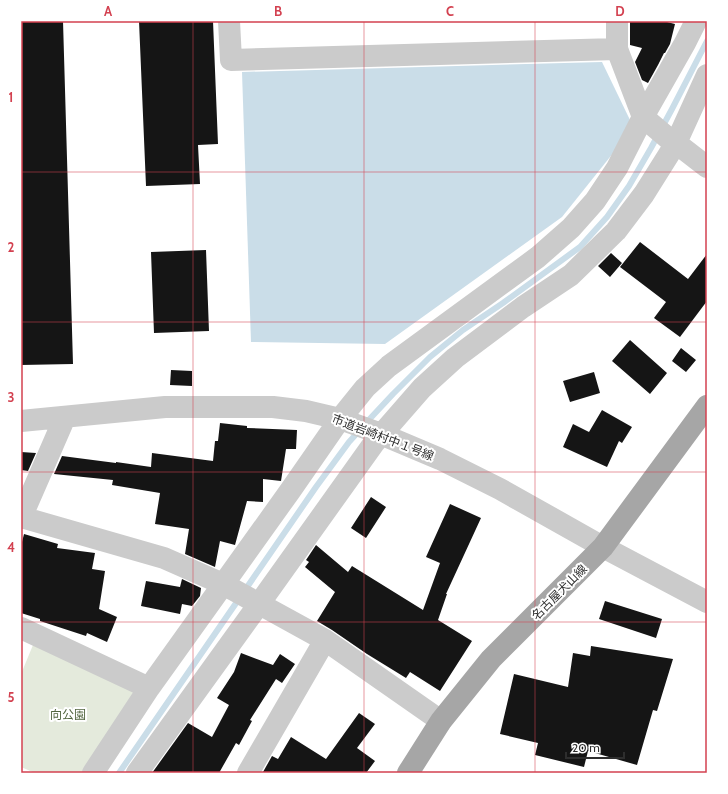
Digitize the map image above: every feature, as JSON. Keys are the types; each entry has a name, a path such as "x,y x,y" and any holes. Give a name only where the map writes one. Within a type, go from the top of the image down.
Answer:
{"main road":[{"name":"名古屋犬山線","path":"408,773 441,721 491,660 603,547 707,406"}],"street":[{"path":"229,21 231,60 617,49"},
{"path":"617,21 617,49 643,117 707,167"},
{"path":"93,773 149,688 227,586 340,419 365,388 389,366 538,257 571,228 595,201 617,168 643,117 696,21"},
{"path":"137,773 256,603 374,443 379,433 422,388 455,358 523,307 571,275 616,231 644,194 707,75"},
{"name":"市道岩崎村中１号線","path":"21,422 165,407 273,407 306,411 340,419 379,433 440,459 493,486 603,547 707,602"},
{"path":"65,417 21,518 164,558 227,586 325,640 441,721"},
{"path":"21,628 149,688"},
{"path":"248,773 325,640"}],"green space":[{"name":"向公園","path":"33,645 138,693 86,773 35,773 21,767 21,674"}],"water":[{"path":"602,62 630,120 614,152 562,217 385,344 251,342 242,72"}],"building":[{"path":"21,21 63,21 73,364 21,365"},
{"path":"139,21 213,21 218,144 198,145 200,184 146,186"},
{"path":"630,21 663,21 675,24 670,44 648,83 642,80 635,62 642,48 630,45"},
{"path":"640,242 688,279 707,254 707,301 680,337 654,318 666,302 620,267"},
{"path":"206,250 209,331 154,333 151,252"},
{"path":"611,253 622,263 610,277 598,266"},
{"path":"630,340 667,373 650,394 612,361"},
{"path":"681,348 696,360 686,372 672,361"},
{"path":"171,370 192,371 192,386 170,385"},
{"path":"594,372 600,393 570,402 563,381"},
{"path":"602,410 632,427 622,443 619,441 607,467 563,447 573,424 589,432"},
{"path":"220,423 247,426 247,428 297,430 296,449 286,449 281,481 263,479 263,502 247,501 235,545 220,541 215,567 185,554 189,529 155,524 160,493 112,485 113,480 54,474 62,456 151,467 152,453 213,461 215,441 218,441"},
{"path":"21,452 36,453 28,471 21,470"},
{"path":"371,497 386,507 366,538 351,528"},
{"path":"450,504 481,518 446,594 438,620 472,641 440,691 410,672 406,678 317,621 335,592 305,567 309,562 306,560 316,545 348,572 352,566 423,610 440,563 426,557"},
{"path":"24,534 58,544 57,548 95,553 92,569 105,571 99,609 117,617 107,642 87,633 86,636 40,621 40,619 21,613 21,546"},
{"path":"182,579 201,588 200,596 192,606 182,604 180,614 141,606 146,581 180,587"},
{"path":"605,601 662,619 656,638 599,619"},
{"path":"591,646 673,659 657,711 653,710 637,765 588,751 584,767 535,755 538,743 500,734 514,674 568,687 573,653 590,656"},
{"path":"241,653 273,665 280,654 295,664 282,683 276,679 250,720 252,721 239,745 236,743 219,773 152,773 188,723 212,737 229,705 217,698 234,672"},
{"path":"359,713 375,724 357,748 375,761 366,773 263,772 272,756 278,759 291,737 326,759"}],"waterway":[{"path":"365,424 430,357 463,330 580,247 607,217 629,186 651,148 707,41"},
{"path":"119,773 316,487 349,442 359,431"}]}
